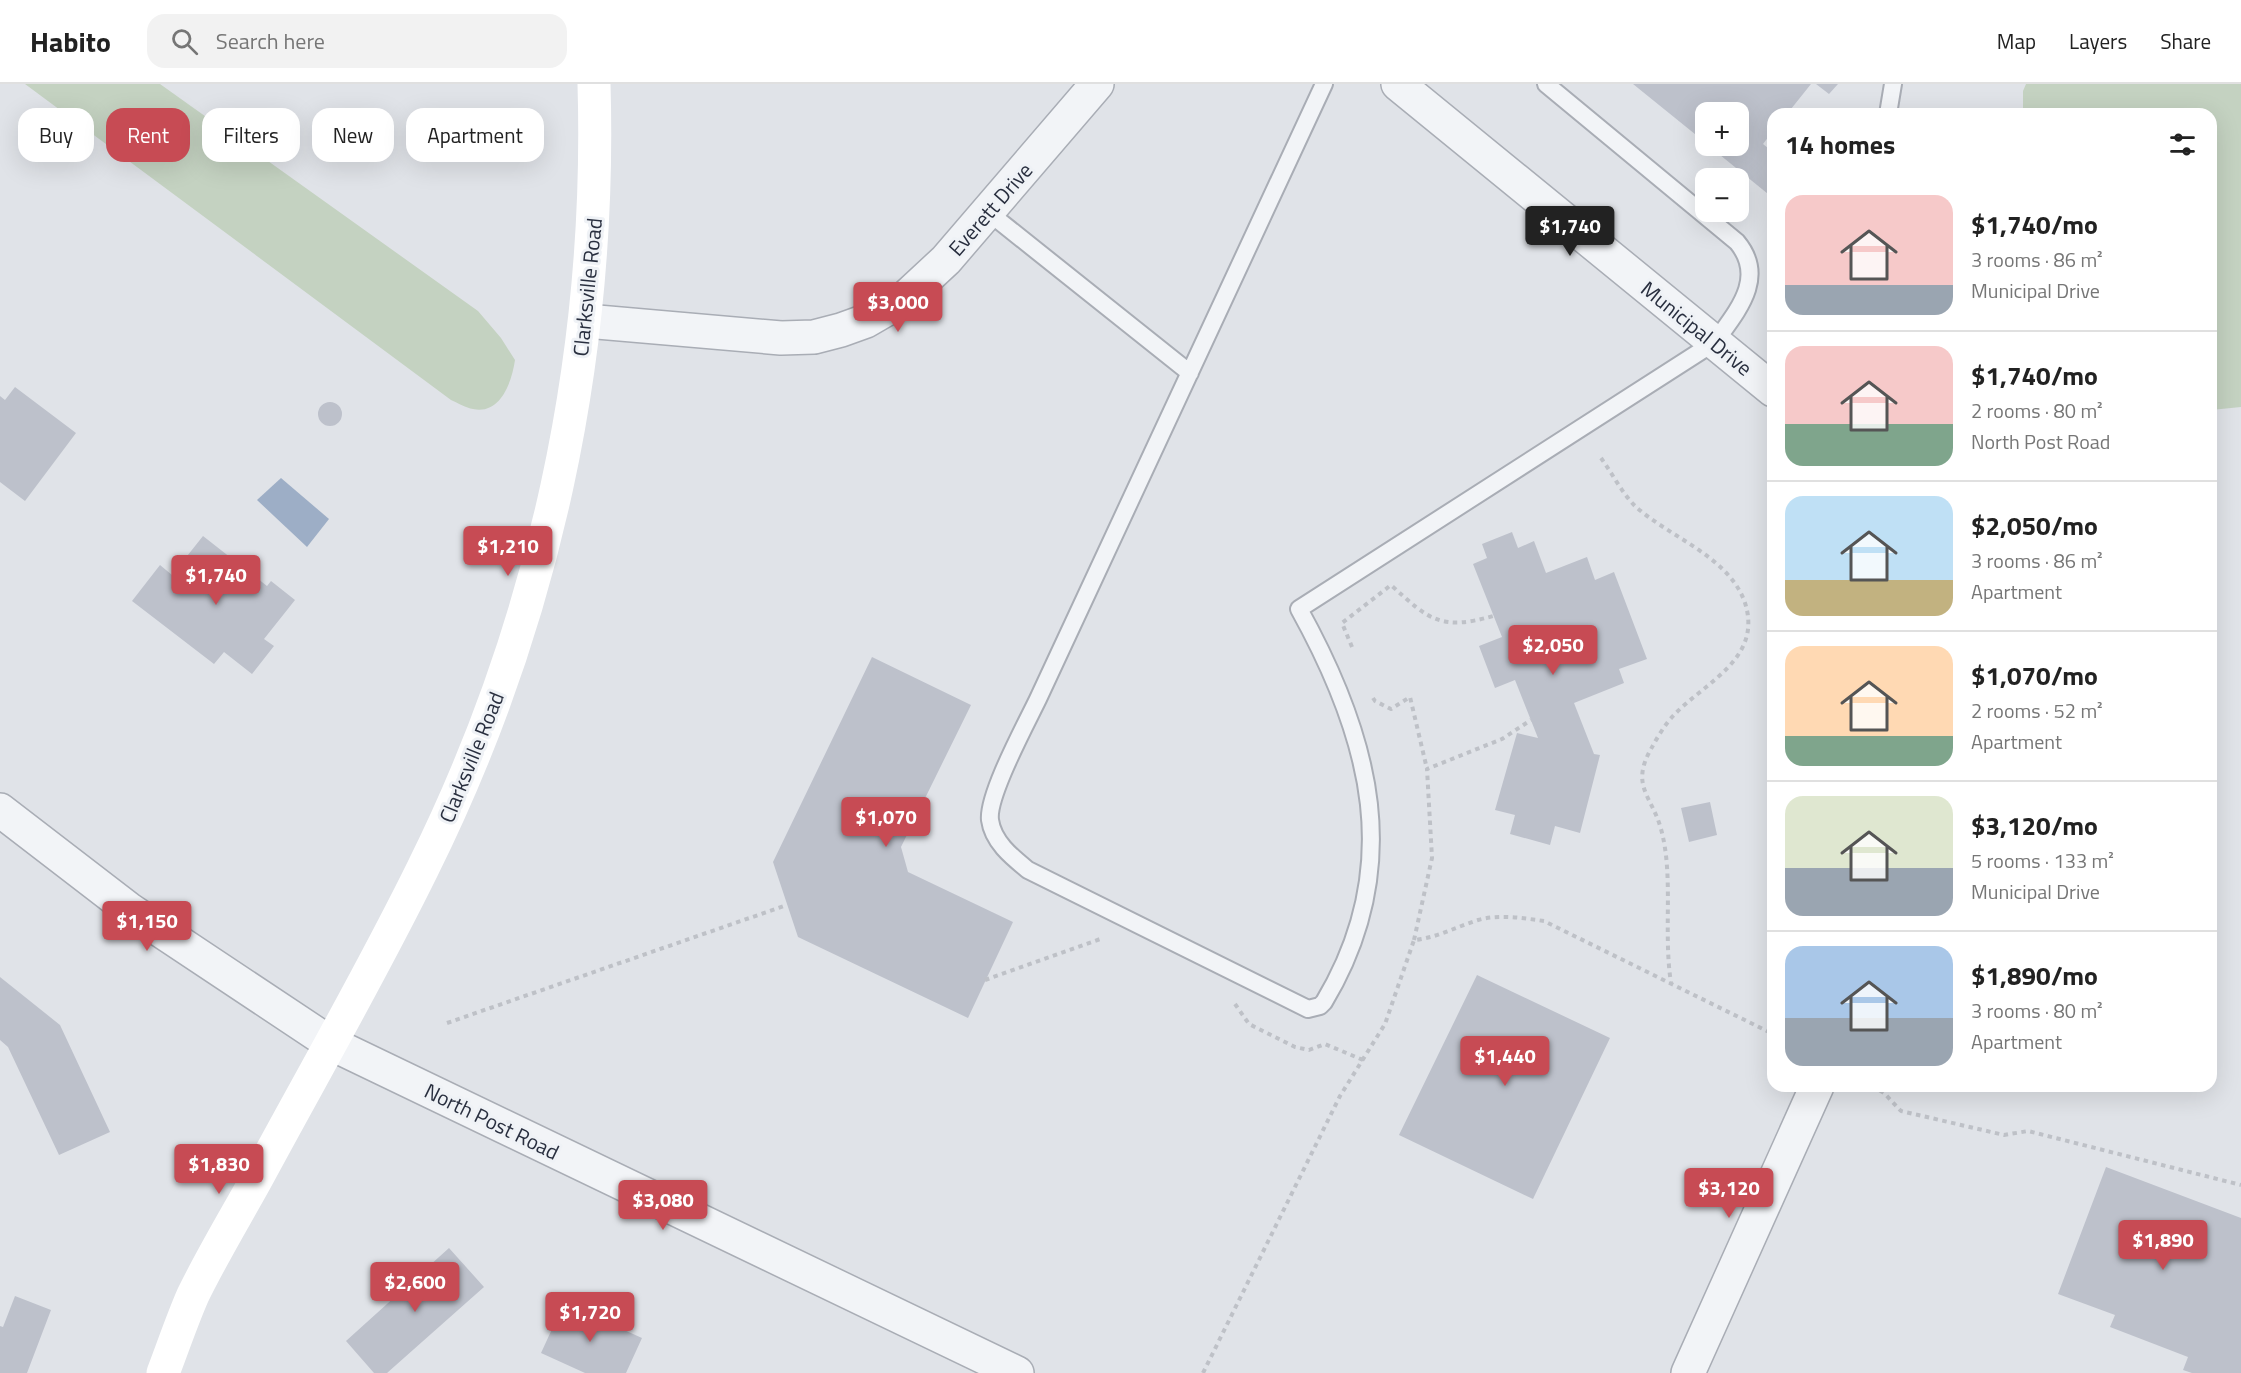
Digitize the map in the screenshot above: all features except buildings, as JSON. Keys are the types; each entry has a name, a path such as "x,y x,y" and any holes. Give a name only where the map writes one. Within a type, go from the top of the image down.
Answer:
{"street":[{"name":"Clarksville Road","path":"163,1373 193,1296 423,868 471,761 512,652 550,518 570,427 586,321 594,231 594,84"},
{"name":"Everett Drive","path":"586,321 782,338 814,337 866,321 904,299 946,260 1097,84"},
{"name":"Municipal Drive","path":"1398,84 1767,385"},
{"name":"North Post Road","path":"0,810 130,910 330,1043 1017,1373"},
{"path":"1688,1373 1814,1092"}],"lane":[{"path":"1324,84 1088,591 992,802 989,818 997,840 1014,858 1043,878 1300,1006 1312,1009 1320,1006 1333,987 1359,928 1370,872 1370,819 1364,771 1349,711 1328,661 1299,609 1715,342 1748,294 1750,265 1743,249 1546,84"},
{"path":"1889,108 1893,84"},
{"path":"988,212 1190,373"}],"path":[{"path":"1601,458 1634,505 1723,570 1738,588 1748,614 1745,637 1738,656 1713,683 1673,716 1650,750 1641,775 1643,789 1662,830 1667,858 1666,950 1671,983"},
{"path":"1354,652 1342,623 1391,585 1421,613 1439,622 1456,624 1493,616"},
{"path":"1203,1373 1340,1096 1385,1024 1414,940 1432,858 1427,769 1410,697 1391,709 1375,701 1371,692"},
{"path":"1427,769 1502,739 1531,720"},
{"path":"447,1023 787,905"},
{"path":"1414,940 1434,936 1480,919 1524,918 1563,929 1767,1031"},
{"path":"985,980 1105,937"},
{"path":"1232,1000 1249,1024 1295,1047 1309,1050 1325,1044 1363,1060"},
{"path":"1882,1092 1901,1111 2004,1135 2028,1131 2241,1185"}],"green space":[{"path":"25,84 160,84 202,114 202,162 269,162 478,311 501,338 515,360 508,386 503,395 491,407 483,409 470,408 451,400 130,162 190,162 190,108 106,108 106,144 94,135 94,108 57,108"},
{"path":"2026,84 2241,84 2241,407 2217,409 2217,108 2023,108 2023,91"}],"water":[{"path":"281,478 329,519 307,547 257,500"}]}
